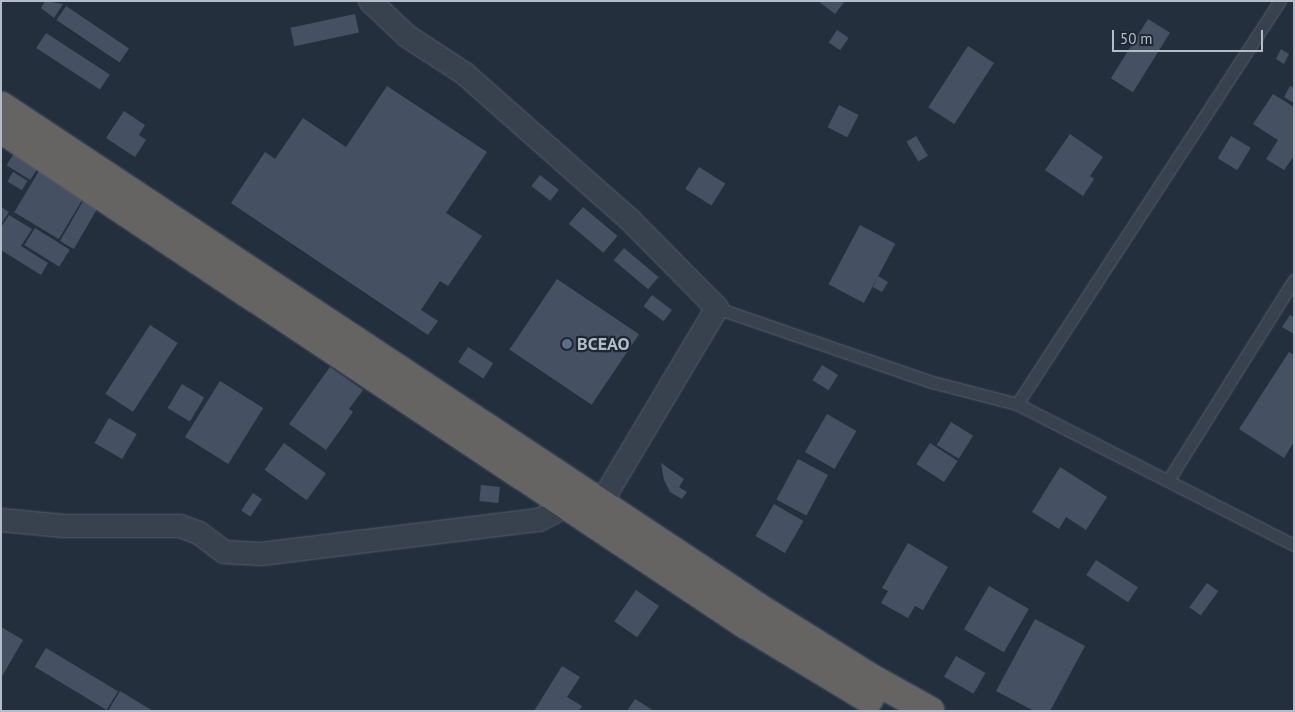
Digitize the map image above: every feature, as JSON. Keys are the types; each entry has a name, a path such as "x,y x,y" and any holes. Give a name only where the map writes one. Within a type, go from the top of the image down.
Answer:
{"highway":[{"path":"6,127 596,511 890,711"},
{"path":"750,615 930,711"}],"street":[{"path":"370,1 407,36 465,74 630,220 717,308 596,511"},
{"path":"1,520 64,526 180,526 199,533 224,552 261,554 539,520 570,494"}],"lane":[{"path":"1017,404 1280,1"},
{"path":"1169,479 1294,280"},
{"path":"717,308 932,382 1017,404 1169,479 1294,545"}],"building":[{"path":"45,1 63,4 54,18 41,8"},
{"path":"818,1 845,1 835,14"},
{"path":"66,6 129,48 120,63 56,20"},
{"path":"355,14 359,33 294,46 290,28"},
{"path":"1148,19 1170,33 1133,92 1111,78"},
{"path":"837,30 849,38 840,50 829,42"},
{"path":"46,33 110,74 100,89 36,48"},
{"path":"968,46 994,63 954,124 928,107"},
{"path":"1281,49 1289,54 1284,64 1276,59"},
{"path":"387,86 487,152 446,213 482,236 448,286 440,281 421,310 438,321 428,335 231,203 265,152 275,159 303,118 346,147"},
{"path":"1290,86 1294,88 1294,103 1284,97"},
{"path":"1273,94 1294,107 1294,156 1284,170 1266,159 1278,140 1253,124"},
{"path":"839,105 859,115 847,137 828,127"},
{"path":"124,111 145,125 139,135 146,140 135,157 106,138"},
{"path":"1070,134 1103,157 1090,176 1094,179 1083,196 1045,170"},
{"path":"916,136 928,156 918,161 907,142"},
{"path":"1231,136 1251,148 1237,170 1218,158"},
{"path":"16,150 40,165 30,180 6,165"},
{"path":"42,166 87,193 59,239 14,212"},
{"path":"699,167 725,183 712,205 685,189"},
{"path":"13,172 28,181 22,190 7,181"},
{"path":"540,175 559,190 550,201 531,186"},
{"path":"86,196 100,204 74,249 60,241"},
{"path":"1,207 9,212 1,224"},
{"path":"583,207 617,236 603,253 569,224"},
{"path":"9,215 32,229 21,246 48,263 41,275 1,250 1,227"},
{"path":"860,225 895,244 864,303 829,284"},
{"path":"35,228 70,250 59,267 24,245"},
{"path":"624,248 658,277 648,289 614,260"},
{"path":"878,276 888,282 882,292 873,287"},
{"path":"557,279 639,334 592,405 509,349"},
{"path":"652,295 672,310 664,321 644,306"},
{"path":"1290,315 1294,317 1294,334 1282,327"},
{"path":"150,325 178,343 133,412 105,394"},
{"path":"468,347 493,363 483,378 458,362"},
{"path":"1289,352 1294,355 1294,442 1284,458 1239,429"},
{"path":"822,365 838,375 829,390 812,380"},
{"path":"330,367 363,390 349,409 353,412 326,450 289,424"},
{"path":"220,381 263,408 228,464 185,437"},
{"path":"182,384 204,397 190,421 168,408"},
{"path":"827,414 856,431 834,469 805,452"},
{"path":"109,418 137,434 122,459 94,443"},
{"path":"951,422 973,436 959,459 937,445"},
{"path":"284,443 326,474 307,500 265,470"},
{"path":"930,443 958,461 944,482 916,464"},
{"path":"798,459 828,475 806,516 776,500"},
{"path":"661,463 684,479 679,487 687,492 682,499 670,492 664,480"},
{"path":"1060,467 1107,497 1086,530 1066,517 1059,529 1032,512"},
{"path":"481,485 500,487 498,503 479,501"},
{"path":"253,493 262,499 250,517 241,510"},
{"path":"774,504 803,521 785,553 756,536"},
{"path":"908,543 948,567 923,610 915,606 908,618 881,603 888,591 882,588"},
{"path":"1096,560 1138,587 1128,602 1086,575"},
{"path":"1207,583 1218,591 1201,615 1189,607"},
{"path":"989,586 1029,609 1004,652 964,629"},
{"path":"636,590 659,606 637,637 614,621"},
{"path":"1035,619 1085,646 1050,711 1034,711 996,691"},
{"path":"1,627 23,640 1,678"},
{"path":"46,648 118,691 107,710 35,667"},
{"path":"956,656 985,673 973,694 944,677"},
{"path":"562,666 580,677 567,697 582,706 579,711 534,711"},
{"path":"120,691 153,711 108,711"},
{"path":"635,699 654,711 627,711"}],"place":[{"name":"BCEAO","path":"567,344"}]}
